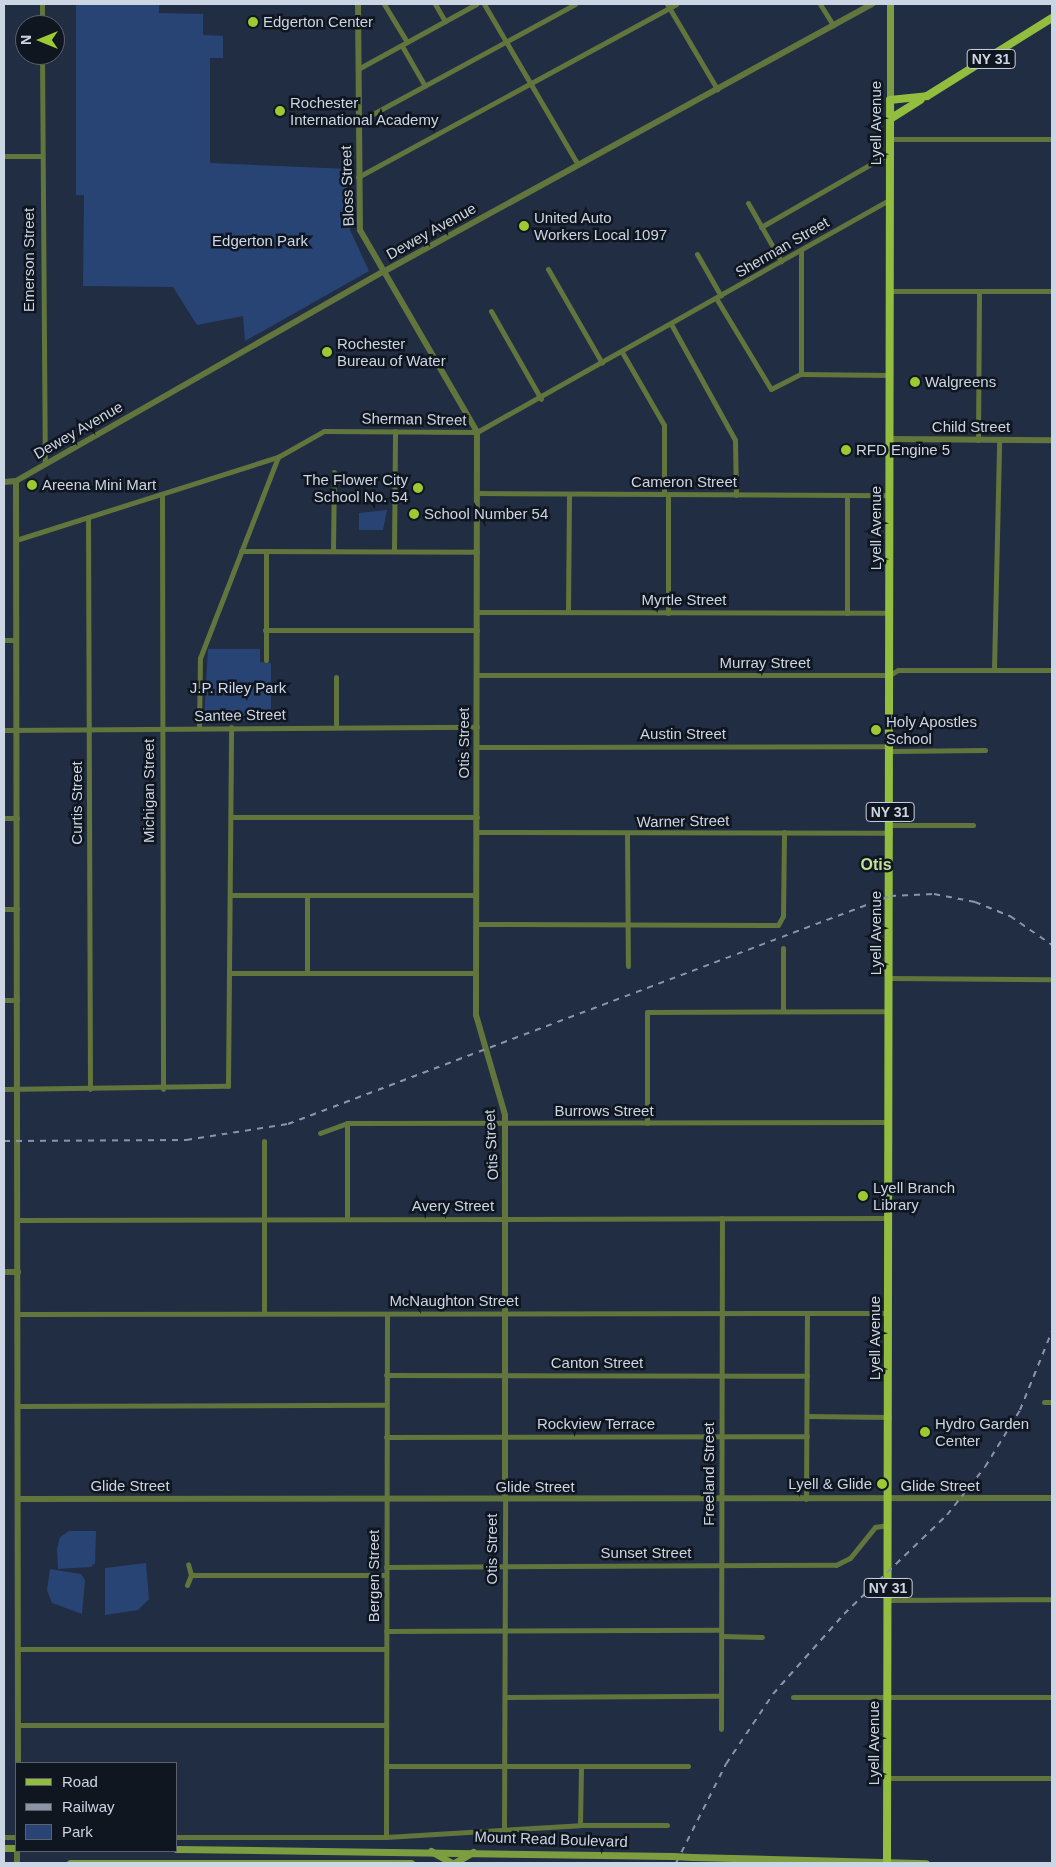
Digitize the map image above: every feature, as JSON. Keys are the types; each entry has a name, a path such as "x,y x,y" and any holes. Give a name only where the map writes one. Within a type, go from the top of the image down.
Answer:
{"main road":[{"name":"Lyell Avenue","path":"887,1863 890,1011 890,4"},
{"name":"NY 31","path":"890,119 1052,18"},
{"name":"NY 31","path":"890,100 927,96"},
{"name":"Mount Read Boulevard","path":"178,1849 478,1850 926,1863"},
{"path":"429,1850 453,1863 478,1850"},
{"path":"70,1863 410,1863"}],"street":[{"name":"Bloss Street","path":"358,4 358,177 360,230 478,432"},
{"path":"384,4 425,86"},
{"path":"434,4 444,21"},
{"path":"358,69 476,4"},
{"path":"484,4 578,165"},
{"path":"358,122 575,4"},
{"path":"358,177 668,6 676,4"},
{"path":"820,4 833,25"},
{"name":"Dewey Avenue","path":"4,482 16,481 383,272 872,4"},
{"path":"668,6 717,89"},
{"name":"Emerson Street","path":"42,65 45,464"},
{"path":"890,139 1052,139"},
{"path":"761,227 890,154"},
{"path":"4,156 42,156"},
{"name":"Sherman Street","path":"16,540 278,457 324,431 478,432 540,399 890,199"},
{"path":"748,203 781,261"},
{"path":"801,250 801,374"},
{"path":"697,254 718,297 768,388 801,374 890,375"},
{"path":"548,268 602,363"},
{"path":"890,291 1052,291"},
{"path":"978,440 979,291"},
{"path":"490,311 540,399"},
{"path":"671,324 735,440 736,495"},
{"path":"622,352 664,425 668,613"},
{"path":"394,551 395,431"},
{"name":"Otis Street","path":"478,432 477,1024 505,1124 504,1830"},
{"name":"Child Street","path":"890,439 1052,440"},
{"path":"994,669 999,440"},
{"path":"199,728 200,658 278,457"},
{"path":"333,551 334,472"},
{"path":"16,481 18,1762"},
{"name":"Cameron Street","path":"477,493 890,495"},
{"name":"Michigan Street","path":"162,494 163,1089"},
{"path":"568,612 569,494"},
{"path":"846,495 846,613"},
{"name":"Curtis Street","path":"88,517 90,1090"},
{"path":"242,551 477,552"},
{"path":"266,551 266,660"},
{"name":"Myrtle Street","path":"477,612 890,613"},
{"path":"265,630 477,630"},
{"path":"4,640 16,640"},
{"name":"Murray Street","path":"477,675 890,675 898,670 1052,670"},
{"path":"336,678 336,727"},
{"path":"4,1089 90,1090 227,1087 230,973 231,727"},
{"name":"Santee Street","path":"4,730 231,727 477,727"},
{"name":"Austin Street","path":"477,747 986,750"},
{"path":"4,818 17,818"},
{"path":"231,818 477,818"},
{"name":"Warner Street","path":"476,832 628,834 784,832 973,825"},
{"path":"476,924 779,924 784,832"},
{"path":"628,834 628,966"},
{"path":"230,895 476,895"},
{"path":"307,896 307,973"},
{"path":"4,909 17,909"},
{"path":"783,948 783,1011"},
{"path":"230,973 476,973"},
{"path":"890,978 1052,979"},
{"path":"4,1000 17,1000"},
{"path":"647,1123 647,1012 890,1011"},
{"name":"Burrows Street","path":"320,1133 347,1123 889,1122"},
{"path":"347,1123 347,1220"},
{"path":"264,1141 264,1314"},
{"name":"Freeland Street","path":"721,1729 722,1218"},
{"name":"Avery Street","path":"18,1220 889,1218"},
{"path":"4,1272 18,1272"},
{"path":"806,1499 807,1313"},
{"name":"McNaughton Street","path":"18,1314 889,1313"},
{"name":"Bergen Street","path":"386,1837 387,1314"},
{"name":"Canton Street","path":"386,1375 807,1376"},
{"path":"1044,1402 1052,1402"},
{"path":"18,1406 386,1405"},
{"path":"807,1416 889,1417"},
{"name":"Rockview Terrace","path":"386,1436 806,1436"},
{"name":"Glide Street","path":"18,1499 1052,1498"},
{"name":"Sunset Street","path":"386,1566 840,1565 850,1558 874,1527 888,1525"},
{"path":"187,1585 191,1575 188,1564"},
{"path":"191,1575 386,1575"},
{"path":"888,1600 1052,1599"},
{"path":"386,1631 721,1633 762,1637"},
{"path":"18,1649 386,1649"},
{"path":"504,1697 721,1696"},
{"path":"792,1697 1052,1697"},
{"path":"18,1725 386,1726"},
{"path":"386,1766 688,1766"},
{"path":"580,1825 581,1767"},
{"path":"888,1778 1052,1778"},
{"name":"Mount Read Boulevard","path":"178,1837 386,1837 580,1825 666,1825"}],"green space":[{"name":"Edgerton Park","path":"76,4 159,4 159,13 203,14 203,35 223,36 223,58 210,58 210,163 350,169 350,230 369,271 245,341 243,316 197,325 173,287 83,286 84,195 76,195"},
{"path":"387,510 383,530 359,530 359,513"},
{"name":"J.P. Riley Park","path":"208,649 260,649 260,662 271,663 271,721 204,720"},
{"path":"69,1531 96,1531 95,1563 91,1567 58,1569 57,1549 60,1537"},
{"path":"146,1563 149,1599 138,1610 105,1615 105,1568"},
{"path":"50,1569 81,1574 85,1580 82,1614 52,1603 47,1590"}],"railway":[{"path":"4,1141 186,1140 288,1124 890,896 934,894 975,902 1010,916 1052,945"},
{"path":"676,1863 726,1764 773,1694 844,1614 947,1515 985,1467 1020,1410 1052,1331"}],"place":[{"name":"Edgerton Center","path":"253,22"},
{"name":"Rochester International Academy","path":"280,111"},
{"name":"United Auto Workers Local 1097","path":"524,226"},
{"name":"Rochester Bureau of Water","path":"327,352"},
{"name":"Walgreens","path":"915,382"},
{"name":"RFD Engine 5","path":"846,450"},
{"name":"Areena Mini Mart","path":"32,485"},
{"name":"The Flower City School No. 54","path":"418,488"},
{"name":"School Number 54","path":"414,514"},
{"name":"Holy Apostles School","path":"876,730"},
{"name":"Lyell Branch Library","path":"863,1196"},
{"name":"Hydro Garden Center","path":"925,1432"},
{"name":"Lyell & Glide","path":"882,1484"}],"district":[{"name":"Otis","path":"876,865"}]}
